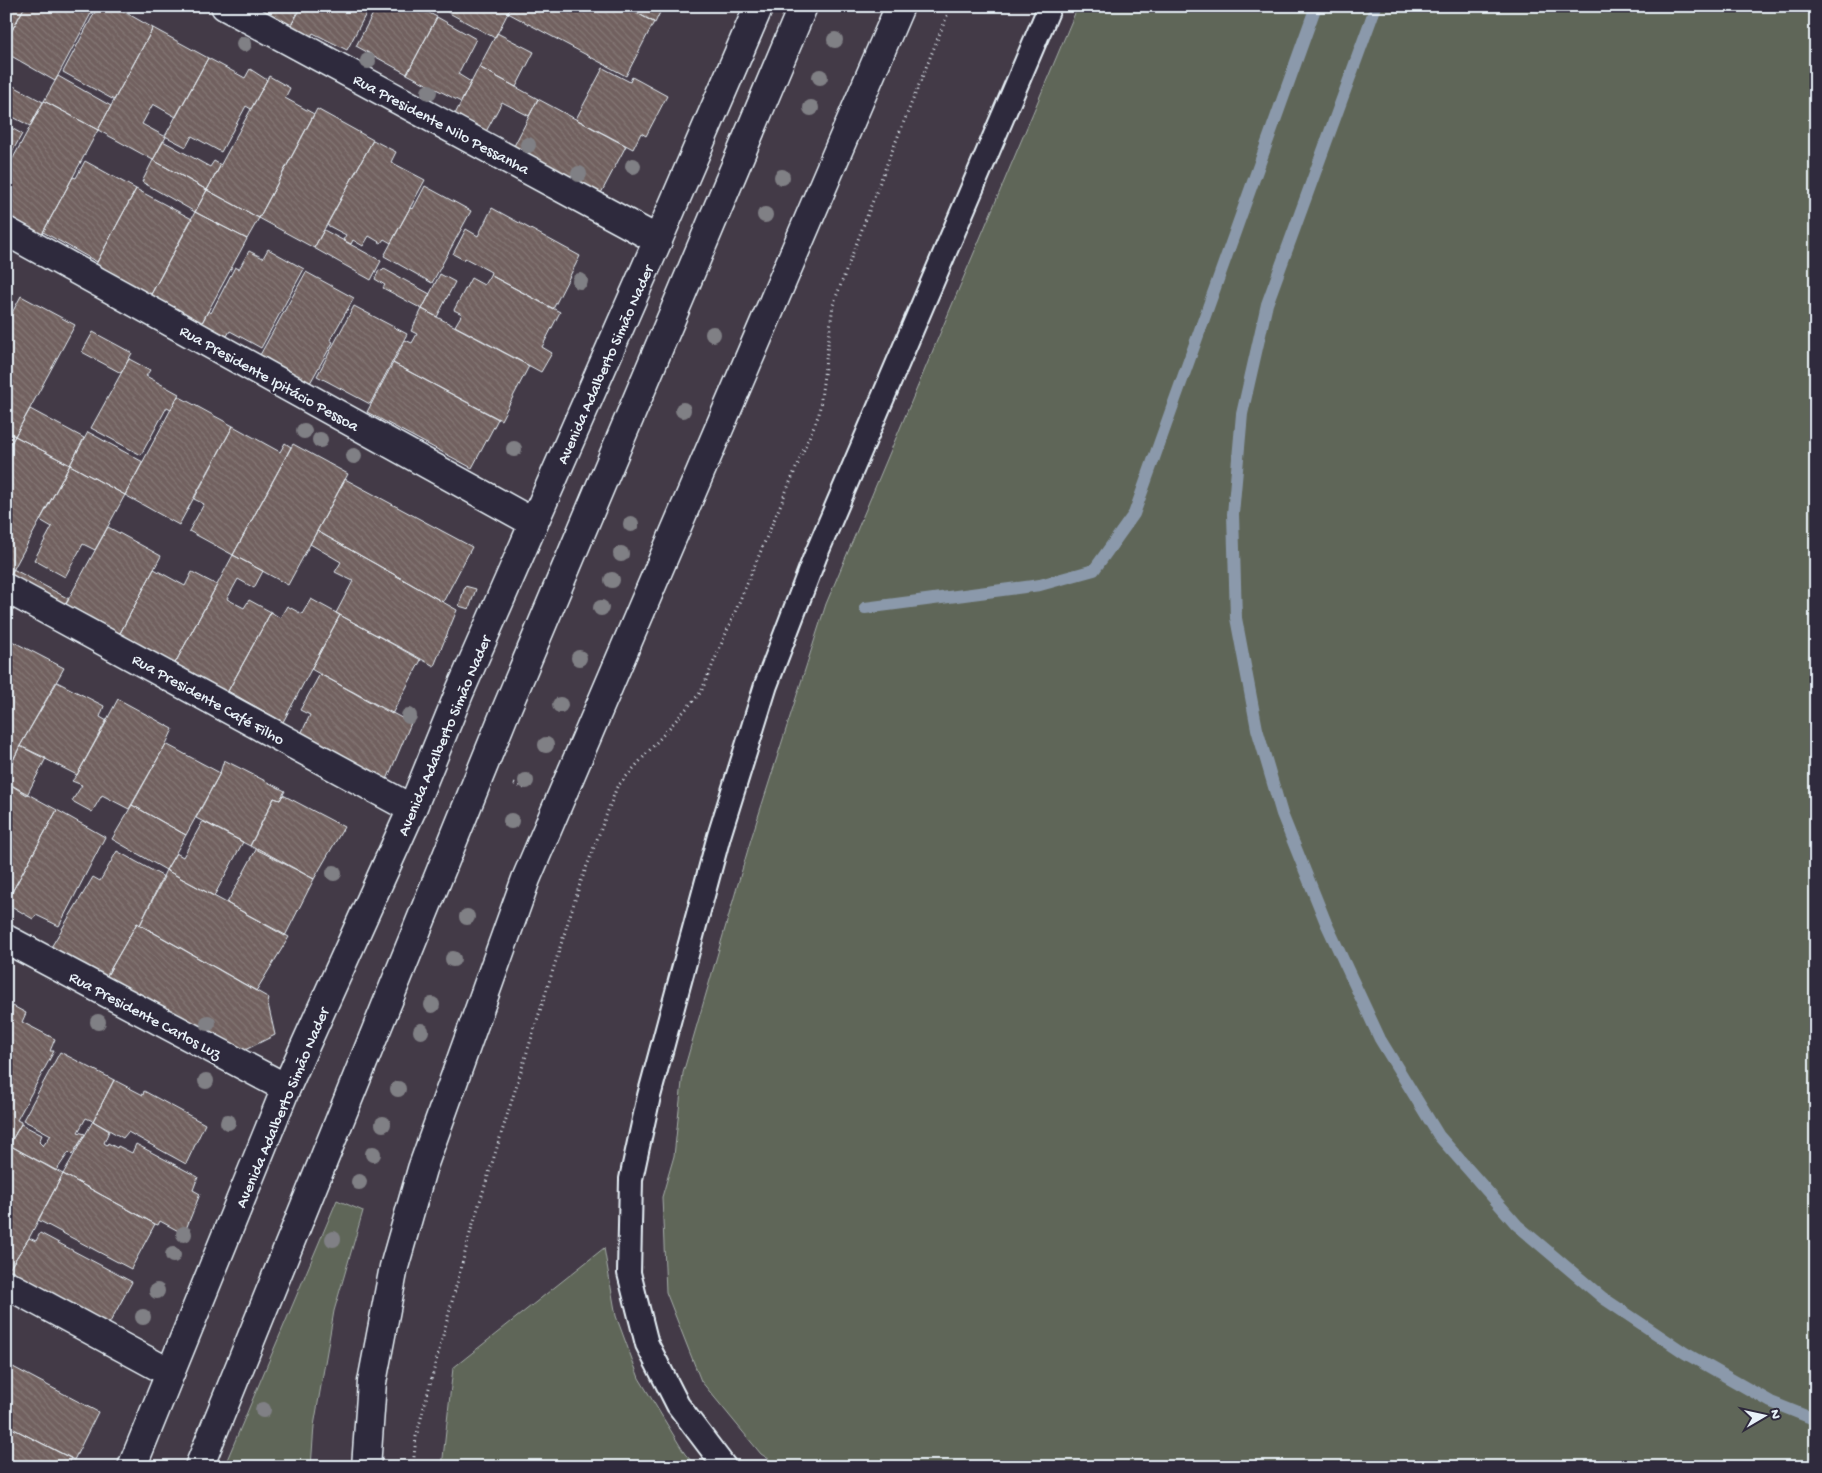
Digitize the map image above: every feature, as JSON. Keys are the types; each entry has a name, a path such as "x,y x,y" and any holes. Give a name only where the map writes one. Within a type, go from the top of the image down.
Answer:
{"street":[{"name":"Rua Presidente Nilo Pessanha","path":"226,6 658,240"},
{"name":"Avenida Adalberto Simão Nader","path":"132,1467 286,1088 412,809 460,691 759,6"},
{"path":"199,1467 507,707 803,6"},
{"path":"366,1467 372,1382 394,1268 422,1169 526,880 900,6"},
{"name":"Rua Presidente Ipitácio Pessoa","path":"6,231 534,523"},
{"name":"Rua Presidente Café Filho","path":"6,588 412,809"},
{"name":"Rua Presidente Carlos Luz","path":"6,939 286,1088"},
{"path":"6,1284 170,1373"}],"lane":[{"path":"725,1467 678,1404 647,1344 629,1273 630,1178 644,1114 719,836 766,686 815,557 1050,6"}],"path":[{"path":"413,1467 416,1437 472,1230 580,884 617,787 701,692 819,414 833,305 890,156 951,6"}],"green space":[{"path":"1078,6 1816,6 1816,1467 781,1467 761,1454 701,1381 666,1292 662,1197 674,1156 683,1073 751,839 826,604"},
{"path":"337,1200 363,1211 334,1311 314,1426 311,1467 224,1467"},
{"path":"604,1248 616,1316 639,1378 685,1454 697,1467 442,1467 453,1368"}],"building":[{"path":"6,6 25,6 10,34 6,32"},
{"path":"25,6 95,6 55,81 6,53 6,41"},
{"path":"98,6 114,6 153,28 114,100 63,72"},
{"path":"248,6 301,6 287,33"},
{"path":"307,6 370,6 347,50 313,33 307,44 287,33 300,10 304,12"},
{"path":"377,6 395,6 400,9 402,6 416,6 437,17 407,74 356,46"},
{"path":"442,6 504,6 510,9 495,38 440,8"},
{"path":"511,6 624,6 654,22 626,76 508,13"},
{"path":"624,6 663,6 655,23"},
{"path":"437,17 476,39 458,74 471,82 461,102 407,74"},
{"path":"153,28 208,58 176,117 153,104 142,124 166,137 153,160 98,130"},
{"path":"497,33 534,52 516,87 479,67"},
{"path":"208,58 245,78 250,69 267,80 251,109 246,106 221,152 192,136 186,147 165,136"},
{"path":"479,67 538,99 529,116 502,102 482,139 451,122"},
{"path":"603,68 630,82 632,77 667,96 646,136 641,133 633,149 576,119"},
{"path":"58,76 111,106 98,130 44,101"},
{"path":"269,76 290,88 285,98 314,114 259,218 207,190"},
{"path":"6,82 43,102 30,126 11,116 6,123"},
{"path":"538,99 626,146 599,197 512,150"},
{"path":"44,101 98,130 39,240 6,222 6,171"},
{"path":"317,109 373,140 314,248 259,218"},
{"path":"6,125 22,134 6,163"},
{"path":"373,140 396,152 391,162 425,180 391,243 384,239 381,243 369,236 363,246 353,240 351,244 343,240 346,235 327,225"},
{"path":"163,141 210,167 214,161 221,165 207,190 153,160"},
{"path":"153,160 207,190 195,212 142,182"},
{"path":"85,161 136,189 97,262 43,232 73,177 76,178"},
{"path":"425,186 471,211 432,283 384,256 410,208 413,209"},
{"path":"136,189 192,219 148,300 93,270"},
{"path":"207,190 259,218 247,239 195,212"},
{"path":"492,208 580,256 553,309 490,275 491,272 465,258 464,260 453,254 466,229 478,236"},
{"path":"195,212 247,239 199,328 148,300"},
{"path":"324,230 381,261 371,280 314,248"},
{"path":"268,249 304,269 261,348 230,331 227,336 202,323 208,311 211,313 235,267 239,269 249,251 263,258"},
{"path":"384,269 430,294 422,309 383,288 385,285 375,279 379,270 382,271"},
{"path":"306,272 354,298 330,340 333,342 310,383 260,355"},
{"path":"440,274 455,282 437,317 422,309"},
{"path":"490,275 560,312 542,347 552,353 541,372 455,326 462,314 454,310 471,278 484,285"},
{"path":"21,296 75,325 15,436 6,431 6,324"},
{"path":"354,306 407,334 370,404 317,376"},
{"path":"6,308 13,312 6,324"},
{"path":"422,309 529,366 501,420 393,363 405,340 412,343 417,334 411,331"},
{"path":"93,332 132,353 121,373 82,352"},
{"path":"129,359 150,370 146,376 179,394 171,409 167,407 141,455 91,428"},
{"path":"393,363 498,419 472,468 367,412"},
{"path":"178,396 233,426 179,525 125,495"},
{"path":"30,409 84,438 70,465 15,436"},
{"path":"233,426 280,452 285,443 291,447 233,555 189,531 204,504 194,499"},
{"path":"6,431 15,436 6,452"},
{"path":"88,432 143,462 125,495 70,465"},
{"path":"15,436 70,465 10,576 6,574 6,452"},
{"path":"293,444 348,474 288,585 233,555"},
{"path":"70,465 125,495 95,550 83,544 65,577 34,560 52,527 40,520"},
{"path":"345,479 472,547 443,602 317,531"},
{"path":"108,527 161,556 118,637 64,607"},
{"path":"317,531 457,610 434,666 336,613 353,581 335,572 341,562 310,544"},
{"path":"233,555 263,571 254,588 238,579 227,599 244,608 249,600 271,612 226,695 173,667"},
{"path":"13,569 69,599 64,608 9,578"},
{"path":"154,569 185,586 192,572 217,585 173,667 118,637"},
{"path":"465,586 476,589 469,609 459,606"},
{"path":"311,599 340,615 283,722 228,691 271,612 280,618 287,606 302,614"},
{"path":"340,615 421,660 392,714 311,669"},
{"path":"10,640 64,668 20,746 6,775 6,644"},
{"path":"320,674 411,723 386,782 301,734 310,715 300,710"},
{"path":"57,682 104,706 100,717 107,721 77,775 20,746"},
{"path":"118,699 173,729 129,809 102,795 92,812 72,801 82,785 72,781"},
{"path":"166,744 220,773 186,835 132,805"},
{"path":"20,746 46,758 27,795 6,782 6,775"},
{"path":"224,760 285,791 280,800 274,798 250,846 196,818 220,773"},
{"path":"6,782 57,810 6,903"},
{"path":"283,795 344,827 314,879 250,846 274,798 280,800"},
{"path":"132,805 186,835 166,870 112,839"},
{"path":"57,810 105,837 59,926 36,915 33,919 6,903"},
{"path":"203,821 243,842 214,896 166,870 176,853 183,857"},
{"path":"257,848 314,879 285,936 227,903"},
{"path":"117,851 164,877 140,925 137,923 105,979 50,949 93,877 100,881"},
{"path":"166,870 289,937 256,991 140,925"},
{"path":"137,923 269,998 268,1004 275,1035 237,1054 105,979"},
{"path":"13,1006 26,1013 22,1022 55,1039 50,1051 54,1051 17,1120 21,1124 9,1145 6,1143 6,1043 11,1035 6,1032 6,1018"},
{"path":"60,1052 114,1080 93,1121 86,1118 78,1132 85,1134 72,1155 69,1152 56,1171 9,1145 21,1124 42,1135 39,1142 43,1146 51,1135 23,1120"},
{"path":"114,1080 143,1095 144,1091 205,1124 186,1164 128,1132 123,1138 93,1121"},
{"path":"93,1121 109,1131 104,1143 107,1145 108,1143 117,1148 118,1146 132,1153 136,1144 198,1177 193,1190 200,1194 184,1234 160,1221 158,1225 155,1224 63,1174"},
{"path":"9,1145 63,1174 29,1238 6,1274 6,1149"},
{"path":"63,1174 155,1224 131,1269 38,1220"},
{"path":"40,1233 132,1282 103,1335 6,1274 29,1238 36,1241"},
{"path":"13,1367 98,1412 74,1460 6,1425 6,1380"},
{"path":"6,1425 71,1458 66,1467 6,1467"}],"waterway":[{"path":"865,608 1040,585 1094,570 1134,514 1316,6"},
{"path":"1376,6 1267,304 1242,414 1233,514 1236,618 1257,729 1282,814 1326,923 1380,1039 1439,1136 1517,1225 1603,1298 1685,1353 1771,1402 1816,1420"}]}
